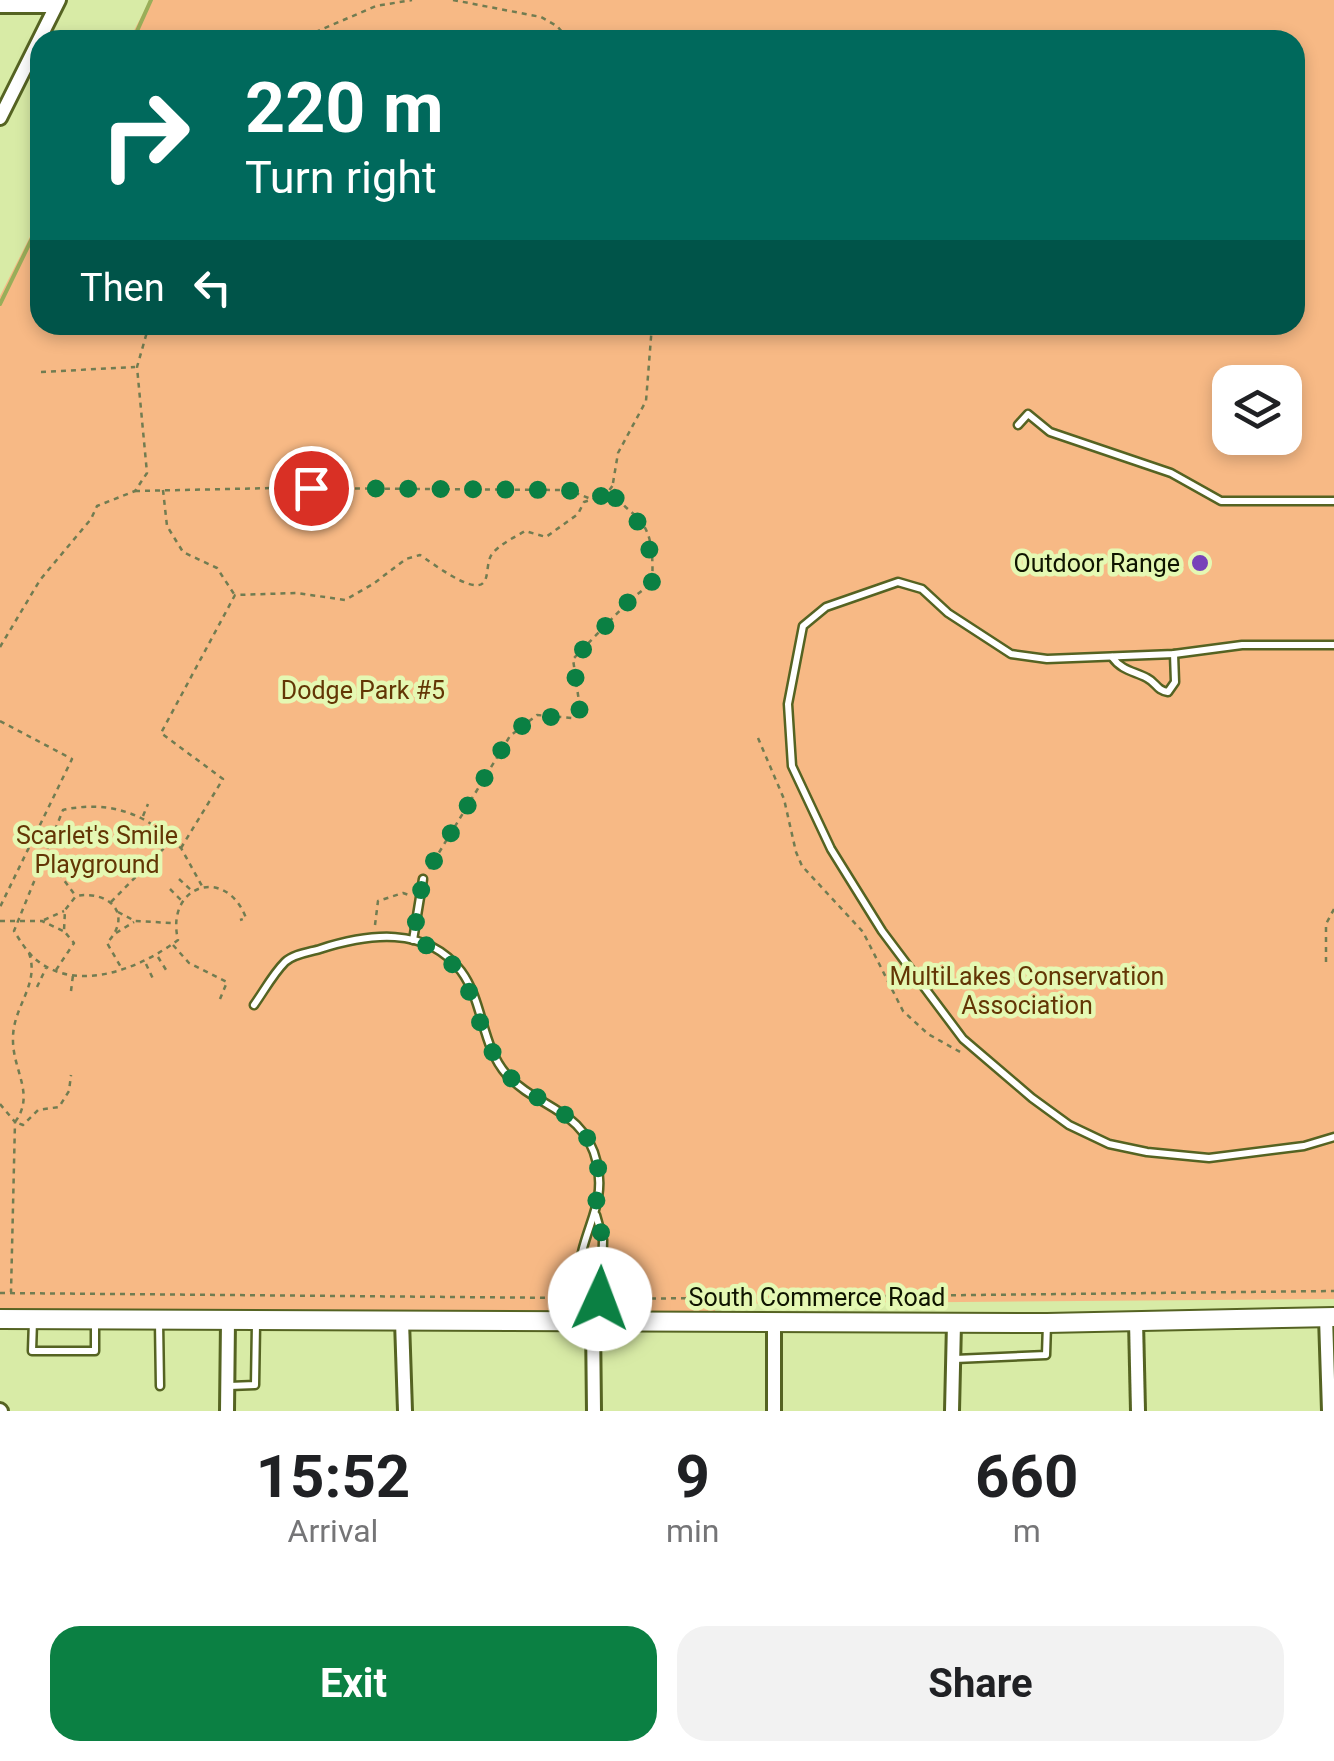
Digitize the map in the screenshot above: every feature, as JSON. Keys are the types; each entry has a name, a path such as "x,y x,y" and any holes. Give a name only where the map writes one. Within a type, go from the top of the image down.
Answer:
{"street":[{"path":"0,6 57,3 44,30"},
{"path":"0,118 30,57"},
{"path":"1328,1411 1330,1317"},
{"name":"South Commerce Road","path":"0,1320 1047,1323 1330,1317"},
{"path":"227,1411 228,1321"},
{"path":"402,1321 405,1411"},
{"path":"591,1321 594,1411"},
{"path":"1136,1321 1138,1411"},
{"path":"774,1322 774,1411"},
{"path":"952,1411 954,1322"}],"lane":[{"path":"1018,425 1028,414 1050,432 1171,473 1221,501 1334,501"},
{"path":"1334,645 1242,645 1174,654 1047,660 1011,654 948,613 922,589 898,582 826,607 803,626 788,704 792,766 810,810 882,931 963,1039 1068,1125 1109,1144 1210,1158 1304,1146 1334,1138"},
{"path":"1112,657 1134,675 1149,679 1159,690 1168,692 1175,682 1174,654"},
{"path":"413,940 423,879"},
{"path":"254,1005 288,959 352,939 374,936 413,940 436,950 460,971 487,1038 509,1077 556,1106 581,1130 596,1161 596,1215 582,1252 591,1321"},
{"path":"591,1321 603,1240 596,1215"},
{"path":"33,1320 32,1352 96,1351 95,1320"},
{"path":"159,1321 160,1386"},
{"path":"227,1386 255,1385 256,1321"},
{"path":"953,1359 1046,1355 1047,1323"}],"path":[{"path":"321,30 376,6 412,0"},
{"path":"454,0 541,17 560,30"},
{"path":"135,491 147,472 148,462 137,367 145,335"},
{"path":"423,879 512,734 537,715 572,718 580,709 573,660 630,600 652,583 648,532 616,500 613,484 618,453 646,401 651,335"},
{"path":"40,372 137,367"},
{"path":"235,596 297,594 345,600 406,559 420,555 446,573 473,586 481,585 486,582 492,554 525,531 546,537 578,514 584,502 606,495 613,484"},
{"path":"162,490 167,526 183,552 217,568 235,596"},
{"path":"0,647 40,580 91,519 97,506 135,491 568,490 591,498"},
{"path":"182,848 223,779 161,733 235,596"},
{"path":"0,721 72,759 0,907"},
{"path":"758,738 784,800 802,866 863,932 903,1010 928,1034 969,1056"},
{"path":"142,818 148,804"},
{"path":"11,1293 15,1122 24,1110 27,1095 14,1059 12,1035 34,968 14,931 63,810 98,805 142,818 182,848 203,888"},
{"path":"111,902 171,841"},
{"path":"45,855 76,896"},
{"path":"150,862 161,873"},
{"path":"179,879 192,891"},
{"path":"28,952 47,966 73,974 123,970 145,962 178,940 174,923 182,901 192,891 203,888 222,889 236,897 246,918 240,920"},
{"path":"170,889 182,901"},
{"path":"374,936 378,901 402,893 420,898"},
{"path":"0,921 42,921 65,910 76,896 91,894 111,902 116,911 116,933"},
{"path":"1326,962 1326,924 1334,909"},
{"path":"64,932 65,910"},
{"path":"116,911 136,921 174,923"},
{"path":"42,921 64,932 74,943 56,970"},
{"path":"123,970 107,943 136,921"},
{"path":"172,944 188,963 227,982 220,999"},
{"path":"157,955 168,973"},
{"path":"145,962 154,981"},
{"path":"37,987 47,966"},
{"path":"70,991 73,974"},
{"path":"0,1104 15,1122 23,1125 38,1110 60,1107 69,1092 71,1075"},
{"path":"612,1299 1334,1291"},
{"path":"0,1293 566,1298"}],"green space":[{"path":"150,0 1334,0 1334,1299 716,1304 714,1319 0,1315 0,296 30,237 30,335 1305,335 1305,30 134,30"}],"waterway":[{"path":"138,30 151,0"},
{"path":"0,304 30,242"}],"place":[{"name":"Outdoor Range","path":"1200,563"}],"route":[{"path":"311,488 568,490 591,498 606,495 613,484 616,500 648,532 652,583 630,600 573,660 580,709 572,718 534,716 510,736 423,879 413,940 436,950 460,971 499,1065 509,1077 556,1106 581,1130 590,1146 596,1161 596,1215 603,1240 600,1299"}],"park label":[{"name":"Dodge Park #5","path":"363,690"},
{"name":"Scarlet's Smile Playground","path":"97,850"},
{"name":"MultiLakes Conservation Association","path":"1027,990"}]}
